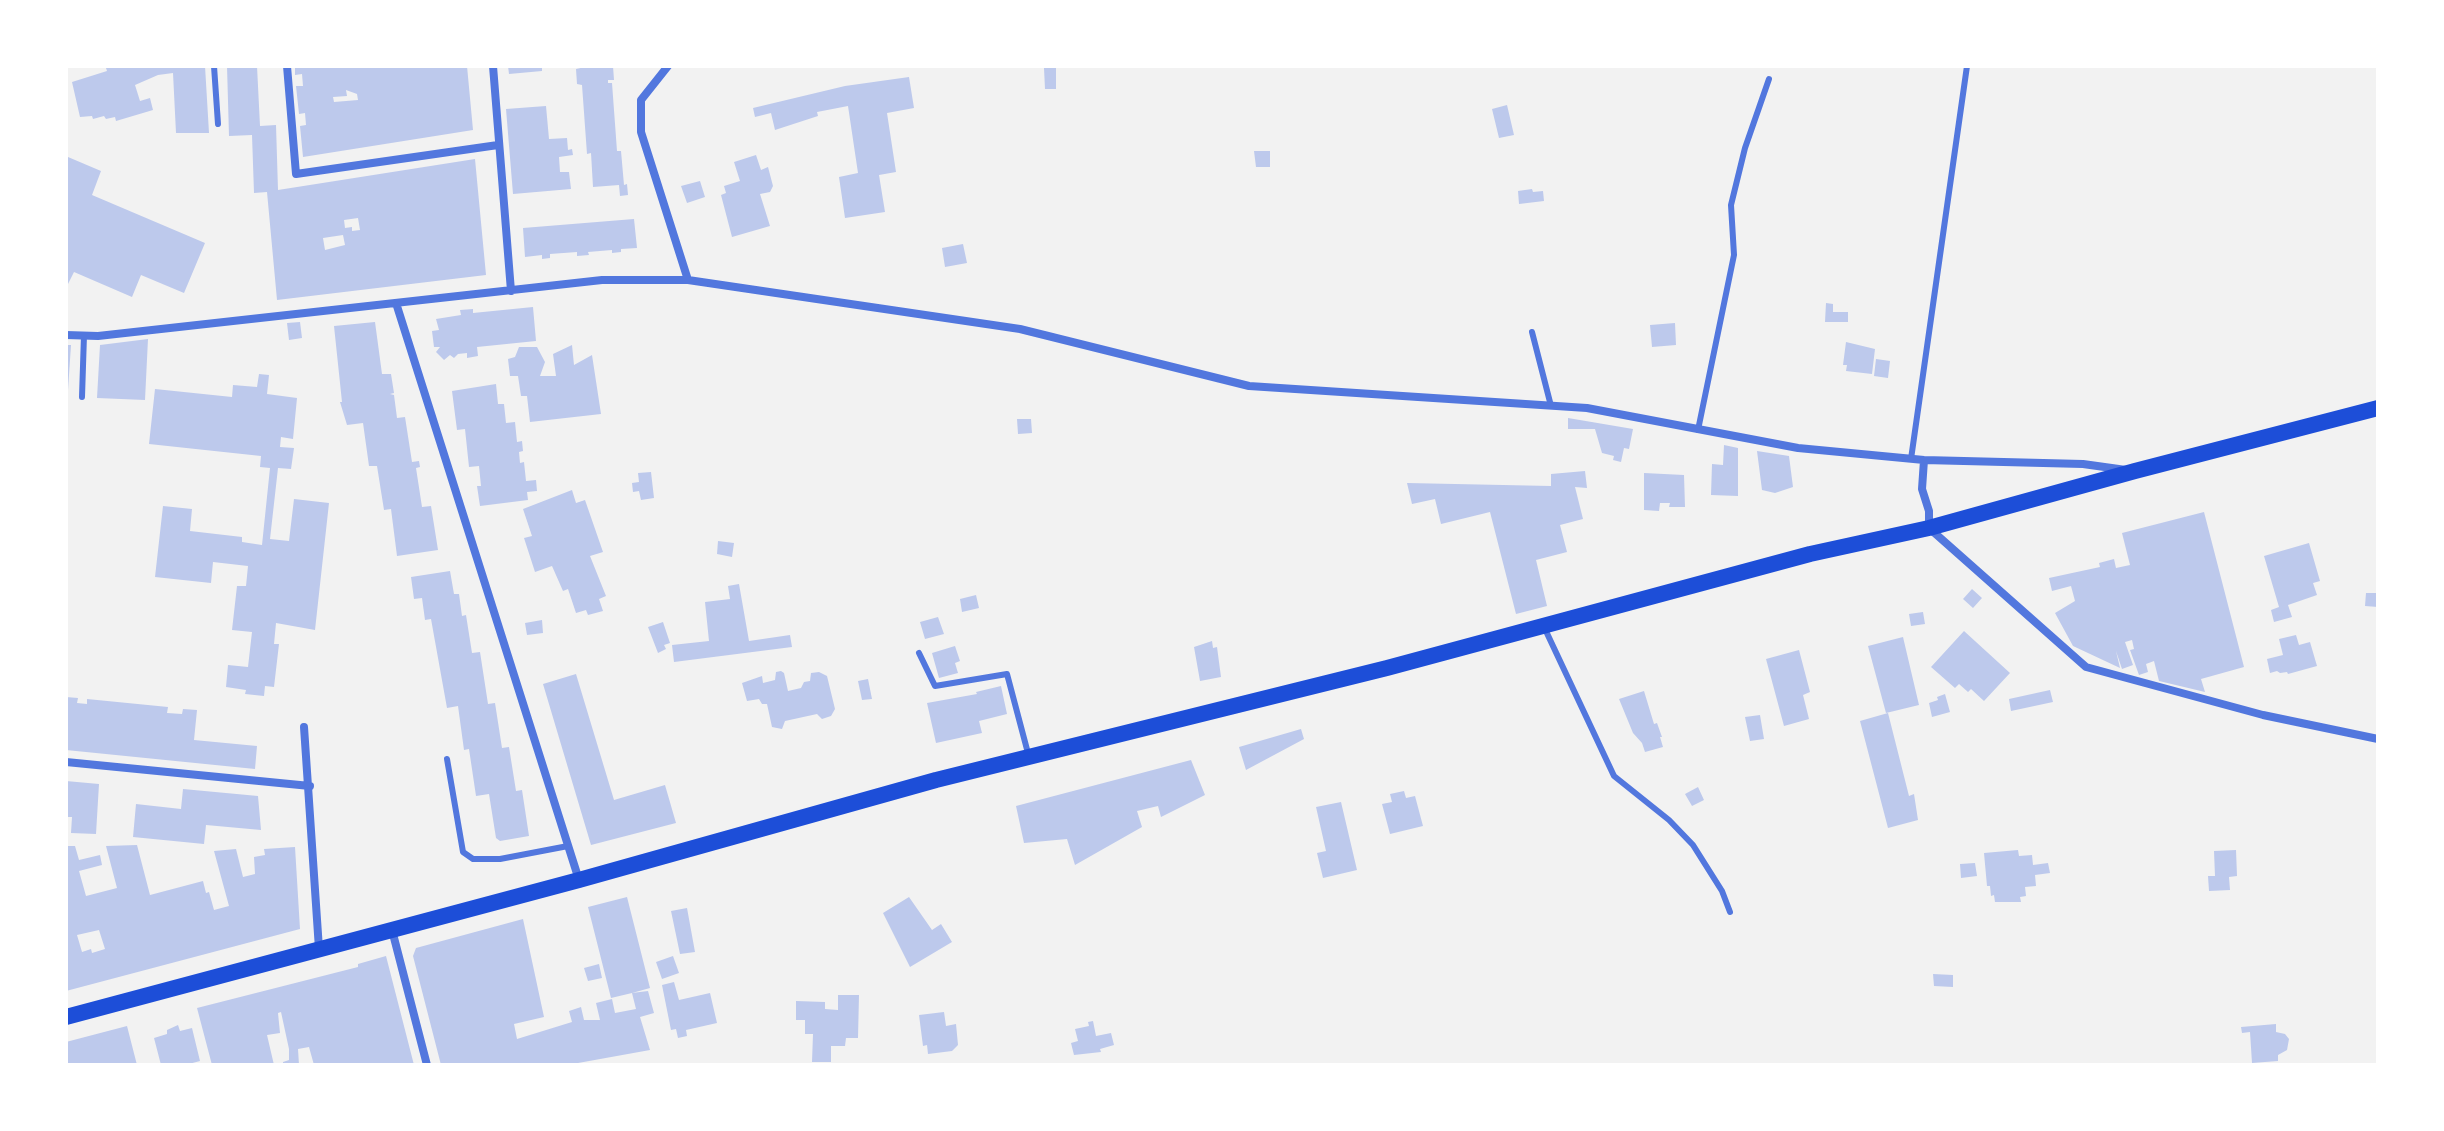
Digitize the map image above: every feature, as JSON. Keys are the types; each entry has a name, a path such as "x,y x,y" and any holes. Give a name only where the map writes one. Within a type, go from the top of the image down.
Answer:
{"main road":[{"path":"66,1017 579,880 936,780 1387,668 1810,554 1929,528 2378,408"}],"street":[{"path":"287,66 296,174 498,145"},
{"path":"493,66 511,291"},
{"path":"668,66 641,100 641,132 688,280"},
{"path":"66,335 602,280 688,280 1020,329 1249,386 1587,408 1798,448 1924,460 2083,464 2135,471"},
{"path":"396,303 579,880"},
{"path":"1924,460 1922,489 1929,511 1929,528 2086,667 2263,715 2378,739"},
{"path":"304,727 319,949"},
{"path":"66,762 310,786"},
{"path":"391,930 427,1065"}],"lane":[{"path":"214,66 218,124"},
{"path":"1911,459 1967,66"},
{"path":"1698,430 1734,255 1731,205 1745,148 1769,79"},
{"path":"1532,332 1551,406"},
{"path":"82,397 84,335"},
{"path":"1544,626 1614,776 1669,820 1693,845 1722,891 1730,912"},
{"path":"919,653 935,686 1007,674 1029,757"},
{"path":"447,759 463,852 473,859 500,859 568,846"}],"building":[{"path":"114,66 205,66 209,133 176,133 173,73 158,75 135,85 140,101 150,98 153,110 116,121 115,117 80,117 72,82"},
{"path":"227,66 257,66 260,126 276,125 278,190 475,159 486,275 277,300 267,192 254,193 252,135 229,136","holes":["358,218 360,230 345,228 344,220","343,235 345,245 325,250 323,238"]},
{"path":"295,66 467,66 473,130 303,157 300,126 306,125 305,113 299,114 296,86 303,86 302,74 295,75","holes":["346,90 357,94 358,100 334,102 333,97 347,96"]},
{"path":"508,66 542,66 542,71 509,74"},
{"path":"613,66 614,80 608,80 608,83 612,83 617,151 621,151 628,195 620,196 619,185 593,187 591,153 587,154 582,85 577,84 576,69"},
{"path":"1044,68 1056,68 1056,89 1045,89"},
{"path":"909,77 914,108 887,113 896,172 879,175 885,212 845,218 839,177 858,173 848,106 817,112 818,116 775,130 771,113 755,117 753,108 845,86"},
{"path":"1507,105 1514,135 1499,138 1492,109"},
{"path":"546,106 549,139 567,138 568,150 572,149 573,155 559,157 560,172 569,172 571,189 513,194 506,109"},
{"path":"1254,151 1270,151 1270,167 1256,167"},
{"path":"756,155 761,170 768,167 773,186 770,192 760,194 770,226 732,237 721,195 726,193 724,186 740,181 734,162"},
{"path":"68,157 101,171 92,195 205,243 184,293 141,275 132,297 74,272 66,288"},
{"path":"700,181 705,197 687,203 681,186"},
{"path":"1532,189 1533,192 1543,191 1544,201 1519,204 1518,191"},
{"path":"634,219 637,248 612,253 612,250 588,252 589,255 577,256 577,252 550,254 550,258 542,259 542,255 525,257 523,228"},
{"path":"963,244 967,263 945,267 942,248"},
{"path":"1826,303 1833,304 1833,312 1848,312 1848,322 1825,322"},
{"path":"533,307 536,341 477,347 478,356 467,358 467,353 454,358 450,355 444,360 436,352 440,347 434,347 432,331 439,330 436,319 461,315 460,310 473,309 473,313"},
{"path":"300,322 302,338 289,340 287,323"},
{"path":"375,322 382,374 391,374 394,393 390,394 394,395 397,418 405,417 412,462 419,461 420,467 416,468 422,507 431,506 438,550 397,556 391,509 384,510 377,466 369,466 363,423 347,425 340,402 334,326"},
{"path":"1675,323 1676,345 1652,347 1650,325"},
{"path":"148,339 145,400 97,398 100,345"},
{"path":"1846,342 1875,349 1872,374 1846,371 1847,365 1843,365"},
{"path":"66,345 71,345 68,390 66,390"},
{"path":"572,345 574,365 592,355 601,414 530,422 527,396 521,396 518,376 510,376 508,359 515,357 519,347 537,347 545,362 540,376 556,376 553,354"},
{"path":"1876,359 1890,361 1888,378 1874,376"},
{"path":"259,374 269,375 267,394 297,398 293,439 281,437 280,447 294,448 291,469 278,468 270,539 289,541 294,499 329,503 315,630 276,623 274,644 279,644 274,687 265,686 264,696 245,694 246,690 226,687 228,665 248,667 252,632 232,630 237,586 246,586 248,566 213,562 211,583 155,577 163,506 192,509 190,531 242,537 242,542 262,545 270,468 260,467 261,456 149,444 155,389 232,397 233,385 257,387"},
{"path":"496,384 498,404 504,404 506,423 515,422 517,442 522,441 520,463 524,462 526,481 536,480 537,491 527,492 528,500 480,506 477,486 481,486 479,466 469,467 465,429 457,430 452,391"},
{"path":"1568,418 1633,429 1629,449 1624,448 1621,462 1613,460 1614,456 1602,453 1595,429 1568,429"},
{"path":"1017,419 1031,419 1032,433 1018,434"},
{"path":"1724,445 1738,448 1738,496 1711,495 1712,464 1723,465"},
{"path":"1757,451 1789,456 1793,487 1775,493 1762,490"},
{"path":"1585,471 1587,488 1575,487 1583,519 1560,525 1567,552 1536,560 1547,606 1516,614 1490,512 1441,524 1435,499 1412,504 1407,483 1551,486 1551,474"},
{"path":"651,472 654,498 641,500 639,491 633,492 632,483 639,482 638,473"},
{"path":"1644,473 1684,475 1685,507 1669,507 1670,503 1660,503 1659,511 1644,510"},
{"path":"572,490 576,503 585,500 603,552 590,556 606,596 599,599 603,611 588,615 586,610 576,613 568,589 563,591 552,566 535,572 524,538 532,536 523,509"},
{"path":"2204,512 2244,667 2201,679 2205,692 2159,681 2154,661 2146,664 2148,672 2139,675 2130,650 2134,649 2132,640 2125,642 2133,665 2122,669 2116,651 2120,668 2073,646 2055,613 2075,601 2071,586 2052,591 2049,578 2100,567 2099,563 2114,559 2116,568 2130,565 2122,533"},
{"path":"718,541 734,543 732,557 717,554"},
{"path":"2309,543 2320,581 2313,583 2317,595 2288,605 2292,617 2274,622 2271,610 2279,607 2264,556"},
{"path":"450,571 454,594 459,594 462,616 466,615 472,653 480,652 488,704 495,703 502,748 509,747 516,791 522,790 529,836 500,841 496,838 489,794 476,796 469,749 464,750 458,706 447,708 431,619 425,620 422,598 414,599 411,577"},
{"path":"739,584 749,641 790,635 792,647 674,662 672,645 709,641 705,602 730,599 728,586"},
{"path":"1972,589 1982,598 1973,608 1963,599"},
{"path":"2366,593 2378,593 2378,607 2365,606"},
{"path":"976,595 979,608 962,612 960,599"},
{"path":"1923,612 1925,624 1911,626 1909,614"},
{"path":"938,617 944,634 925,639 920,622"},
{"path":"542,620 543,633 527,635 525,623"},
{"path":"663,622 670,643 658,653 648,627"},
{"path":"1964,631 2010,673 1984,701 1971,689 1968,692 1959,684 1955,688 1931,667"},
{"path":"2296,635 2299,645 2310,642 2317,666 2288,674 2270,673 2267,659 2283,655 2279,639"},
{"path":"1903,637 1919,705 1886,713 1868,646"},
{"path":"1212,641 1213,648 1217,647 1221,677 1200,681 1194,647"},
{"path":"955,646 960,661 955,663 958,673 939,678 932,653"},
{"path":"1799,650 1810,692 1803,695 1809,719 1784,726 1766,659"},
{"path":"781,671 788,691 801,688 804,682 810,681 811,673 819,672 827,676 835,709 831,716 822,719 817,714 785,721 782,729 772,727 767,704 762,704 759,699 747,701 742,683 762,676 763,683 775,680 776,672"},
{"path":"576,674 614,800 665,785 676,823 591,845 543,684"},
{"path":"868,679 872,699 862,700 858,681"},
{"path":"1001,686 1007,714 979,721 982,733 936,743 927,703 977,694"},
{"path":"2050,690 2053,702 2011,711 2009,699"},
{"path":"1644,691 1663,747 1645,752 1633,733 1619,699"},
{"path":"1945,694 1950,712 1932,717 1929,703"},
{"path":"66,697 78,698 77,703 87,704 87,699 168,707 167,713 182,714 183,709 197,710 194,740 257,746 255,769 66,750"},
{"path":"1888,713 1909,796 1914,794 1918,820 1888,828 1860,721"},
{"path":"1760,715 1764,739 1750,741 1745,717"},
{"path":"1301,729 1304,739 1246,770 1239,747"},
{"path":"1191,760 1205,795 1161,817 1158,806 1137,811 1142,827 1075,865 1067,839 1024,843 1016,806"},
{"path":"66,781 99,784 96,834 71,833 72,817 66,817"},
{"path":"1698,787 1704,800 1692,806 1685,794"},
{"path":"183,789 258,796 261,830 206,825 204,844 133,837 136,804 181,809"},
{"path":"1404,791 1406,798 1415,796 1423,826 1390,834 1382,804 1392,802 1390,794"},
{"path":"1341,802 1357,870 1323,878 1317,853 1326,851 1316,807"},
{"path":"137,845 150,895 203,881 214,910 229,906 214,851 236,849 243,877 255,874 254,857 265,855 264,849 295,847 300,929 66,991 66,846 75,846 79,860 100,855 102,865 79,871 86,896 117,888 106,846","holes":["99,930 105,949 82,952 77,935"]},
{"path":"2018,850 2019,856 2032,855 2033,865 2048,863 2050,873 2035,875 2036,886 2025,887 2026,896 2020,897 2021,902 1995,902 1990,886 1987,886 1984,853"},
{"path":"2236,850 2237,876 2229,877 2230,890 2209,891 2208,876 2215,876 2214,851"},
{"path":"1975,863 1977,876 1961,878 1960,864"},
{"path":"627,897 650,988 611,998 588,907"},
{"path":"909,897 932,930 941,924 952,942 910,967 883,913"},
{"path":"687,908 695,952 680,954 671,911"},
{"path":"523,919 544,1017 514,1024 517,1039 572,1022 569,1011 581,1007 584,1020 600,1020 596,1003 612,999 615,1013 636,1009 632,993 648,991 654,1013 640,1017 650,1050 567,1065 441,1065 413,956 416,948"},
{"path":"386,956 414,1065 314,1065 309,1047 298,1049 299,1065 283,1065 289,1060 289,1049 281,1012 278,1013 280,1033 267,1035 274,1065 212,1065 197,1008 358,967 358,964"},
{"path":"673,956 679,973 662,979 656,962"},
{"path":"599,964 602,978 588,981 584,968"},
{"path":"1933,974 1953,975 1953,987 1934,986"},
{"path":"674,982 679,1000 710,993 717,1023 686,1030 687,1036 678,1038 676,1029 671,1030 662,985"},
{"path":"838,995 859,995 858,1038 846,1038 845,1046 831,1046 831,1062 812,1062 813,1034 805,1034 805,1020 796,1020 796,1001 825,1002 825,1009 838,1010"},
{"path":"944,1012 946,1026 956,1024 958,1045 952,1051 928,1054 927,1045 923,1046 919,1015"},
{"path":"1093,1021 1096,1036 1111,1033 1114,1045 1100,1049 1101,1052 1074,1055 1071,1043 1078,1041 1075,1029 1089,1026 1088,1022"},
{"path":"2276,1024 2276,1032 2285,1034 2289,1039 2287,1050 2278,1055 2278,1061 2252,1063 2250,1032 2242,1033 2241,1027"},
{"path":"178,1025 180,1031 192,1028 200,1061 185,1065 161,1065 154,1038 167,1034 167,1030"},
{"path":"127,1026 137,1065 66,1065 66,1042"}]}
